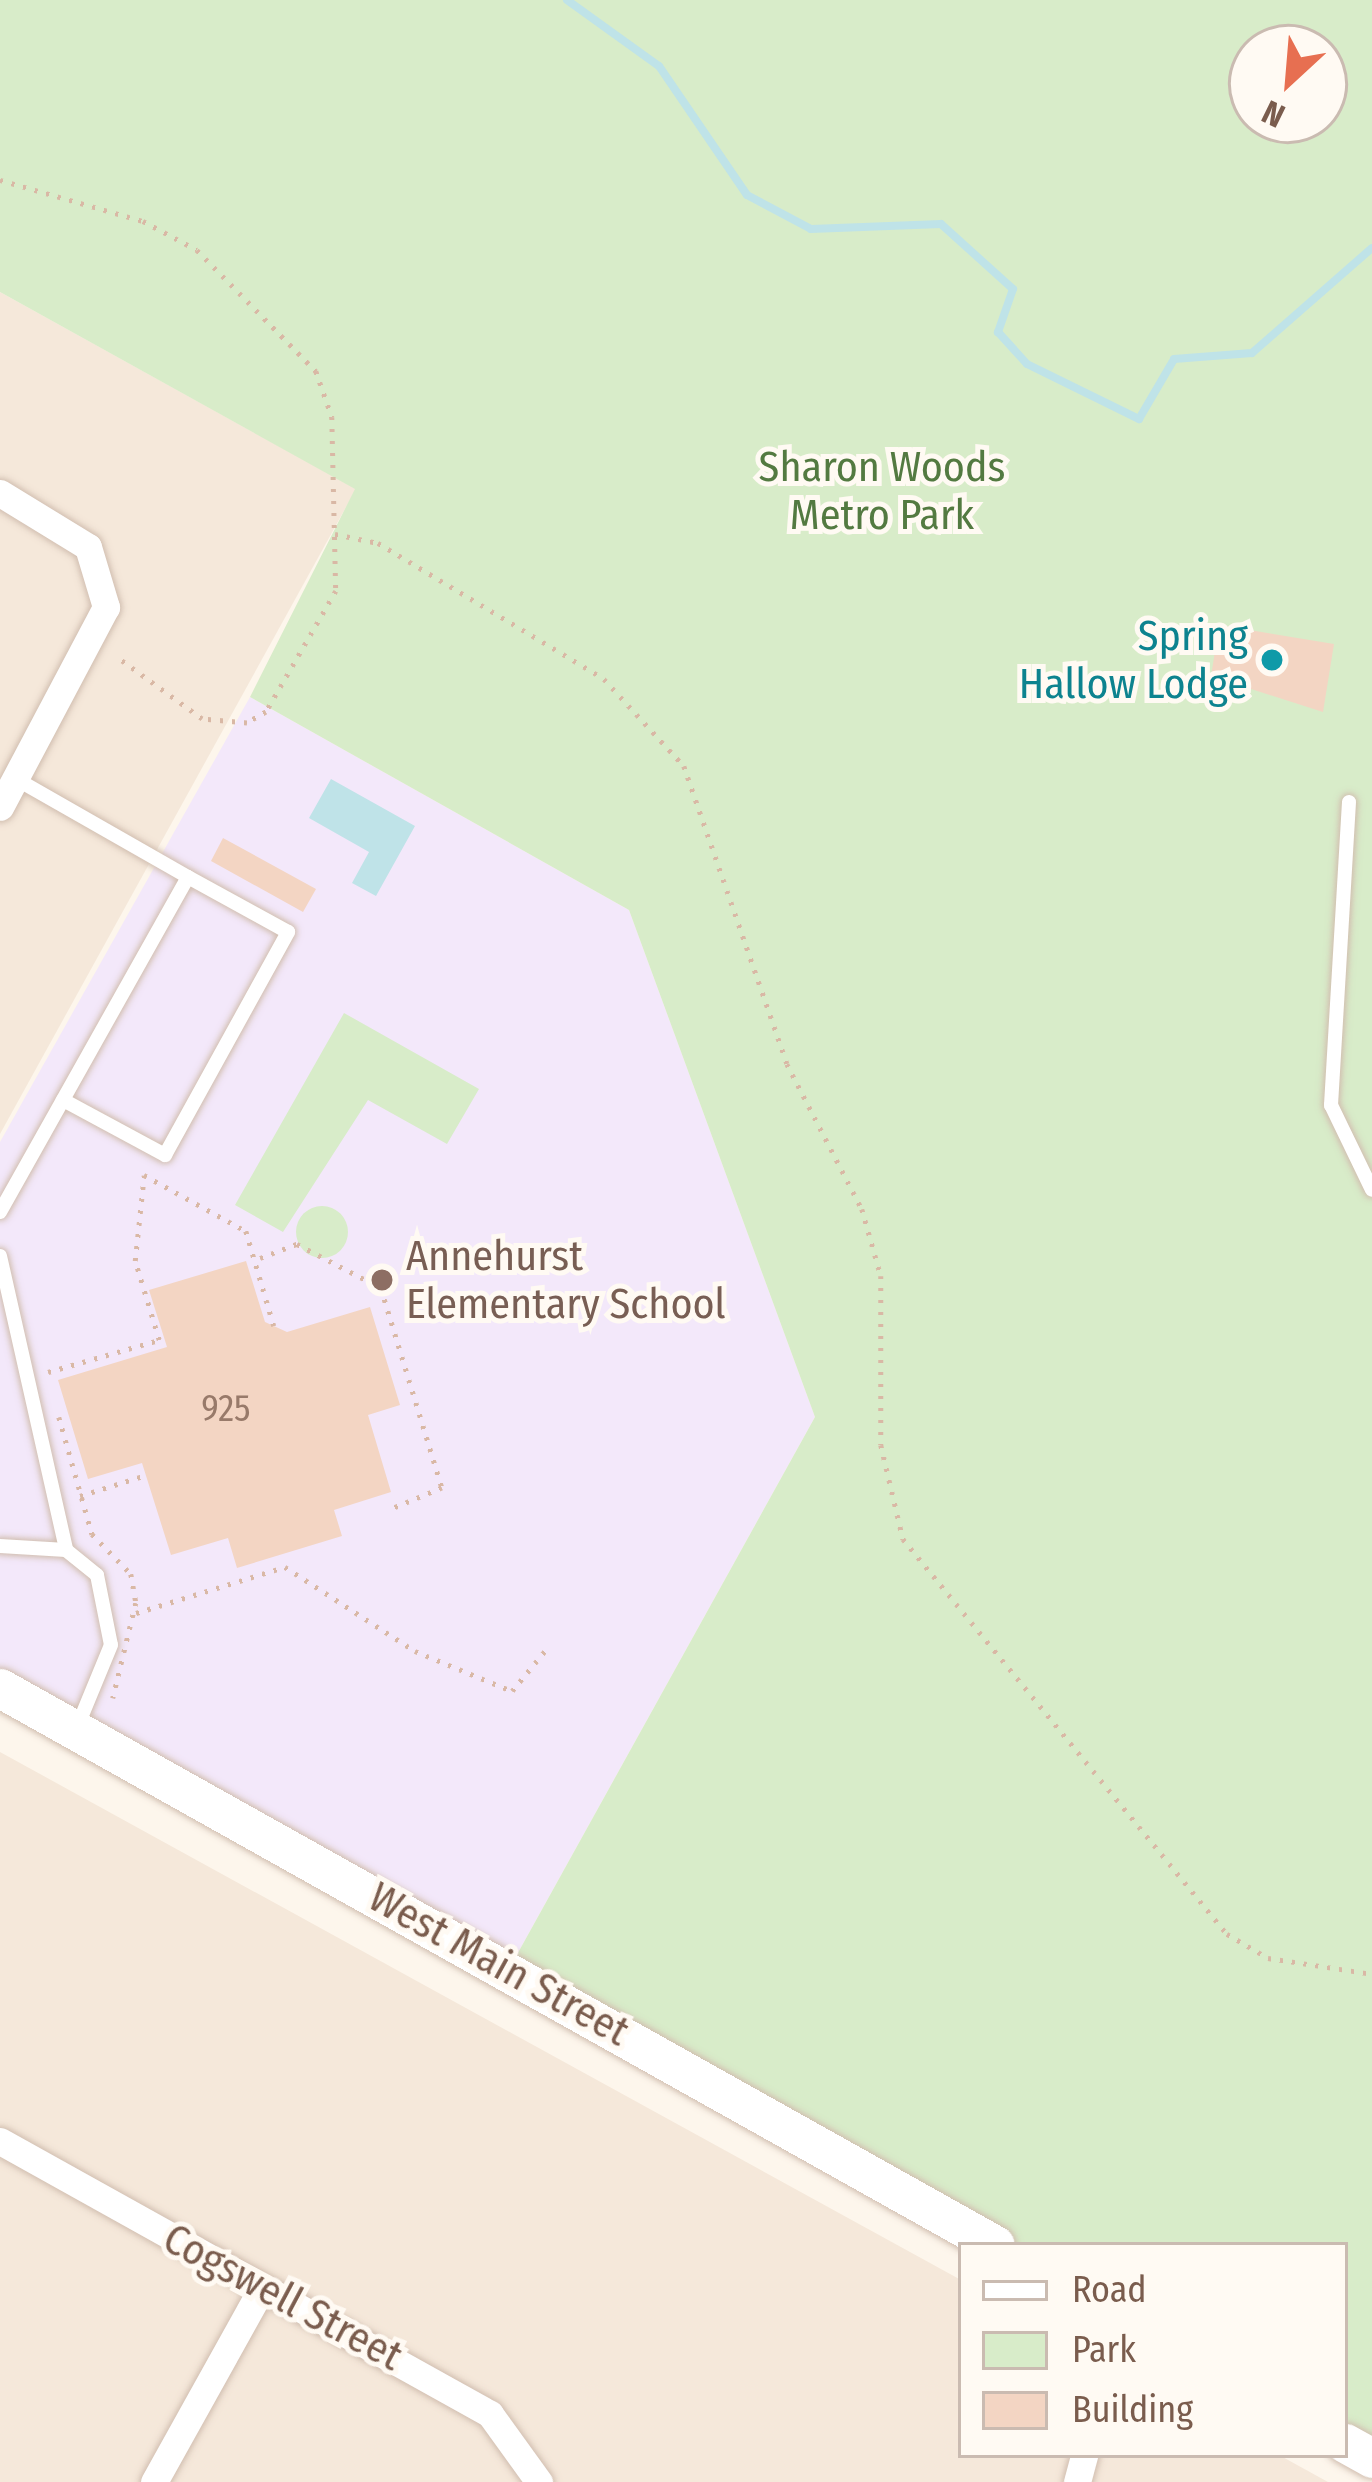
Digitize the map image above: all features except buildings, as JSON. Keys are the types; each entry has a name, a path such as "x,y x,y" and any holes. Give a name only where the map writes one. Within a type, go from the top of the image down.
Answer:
{"main road":[{"name":"West Main Street","path":"0,1688 990,2242"}],"street":[{"path":"0,494 88,547 103,574 95,639 0,807"},
{"name":"Cogswell Street","path":"0,2141 490,2414 538,2482"},
{"path":"154,2482 262,2288"}],"lane":[{"path":"16,778 288,932 165,1155 63,1100"},
{"path":"1349,802 1331,1105 1372,1190"},
{"path":"0,1212 188,877"},
{"path":"0,1256 66,1550"},
{"path":"0,1546 66,1550 97,1575 111,1610 111,1645 75,1730"}],"path":[{"path":"0,180 143,221 197,250 268,312 323,386 335,533 327,614 266,712 247,723 202,719 115,656"},
{"path":"335,533 378,543 604,680 684,766 788,1064 862,1208 881,1276 881,1445 903,1539 1227,1934 1268,1958 1372,1974"},
{"path":"110,1703 136,1613 130,1574 92,1534 47,1373 159,1340 136,1261 144,1175 246,1231 260,1258 274,1326"},
{"path":"260,1258 297,1244 381,1288 442,1488 389,1510"},
{"path":"80,1496 146,1475"},
{"path":"136,1613 285,1567 415,1651 512,1691 548,1647"}],"shaded area":[{"path":"0,292 356,489 0,1134"},
{"name":"Annehurst Elementary School","path":"250,697 629,910 815,1417 509,1969 0,1688 0,1142"},
{"path":"0,1752 958,2278 958,2458 1284,2458 1328,2482 0,2482"}],"green space":[{"name":"Sharon Woods Metro Park","path":"0,0 1372,0 1372,2458 1348,2445 1348,2242 990,2242 509,1969 815,1417 629,910 250,697 355,489 0,292"},
{"path":"344,1013 479,1089 447,1144 368,1100 283,1232 235,1205"},
{"path":"322,1206 340,1214 348,1232 340,1250 322,1258 304,1250 296,1232 304,1214"}],"water":[{"path":"331,779 415,826 376,896 352,883 369,852 309,818"}],"waterway":[{"path":"567,0 659,66 747,195 811,229 941,224 1013,289 998,332 1027,364 1139,419 1174,359 1252,353 1372,248"}],"place":[{"name":"Spring Hallow Lodge","path":"1272,660"},
{"name":"Annehurst Elementary School","path":"382,1280"}]}
